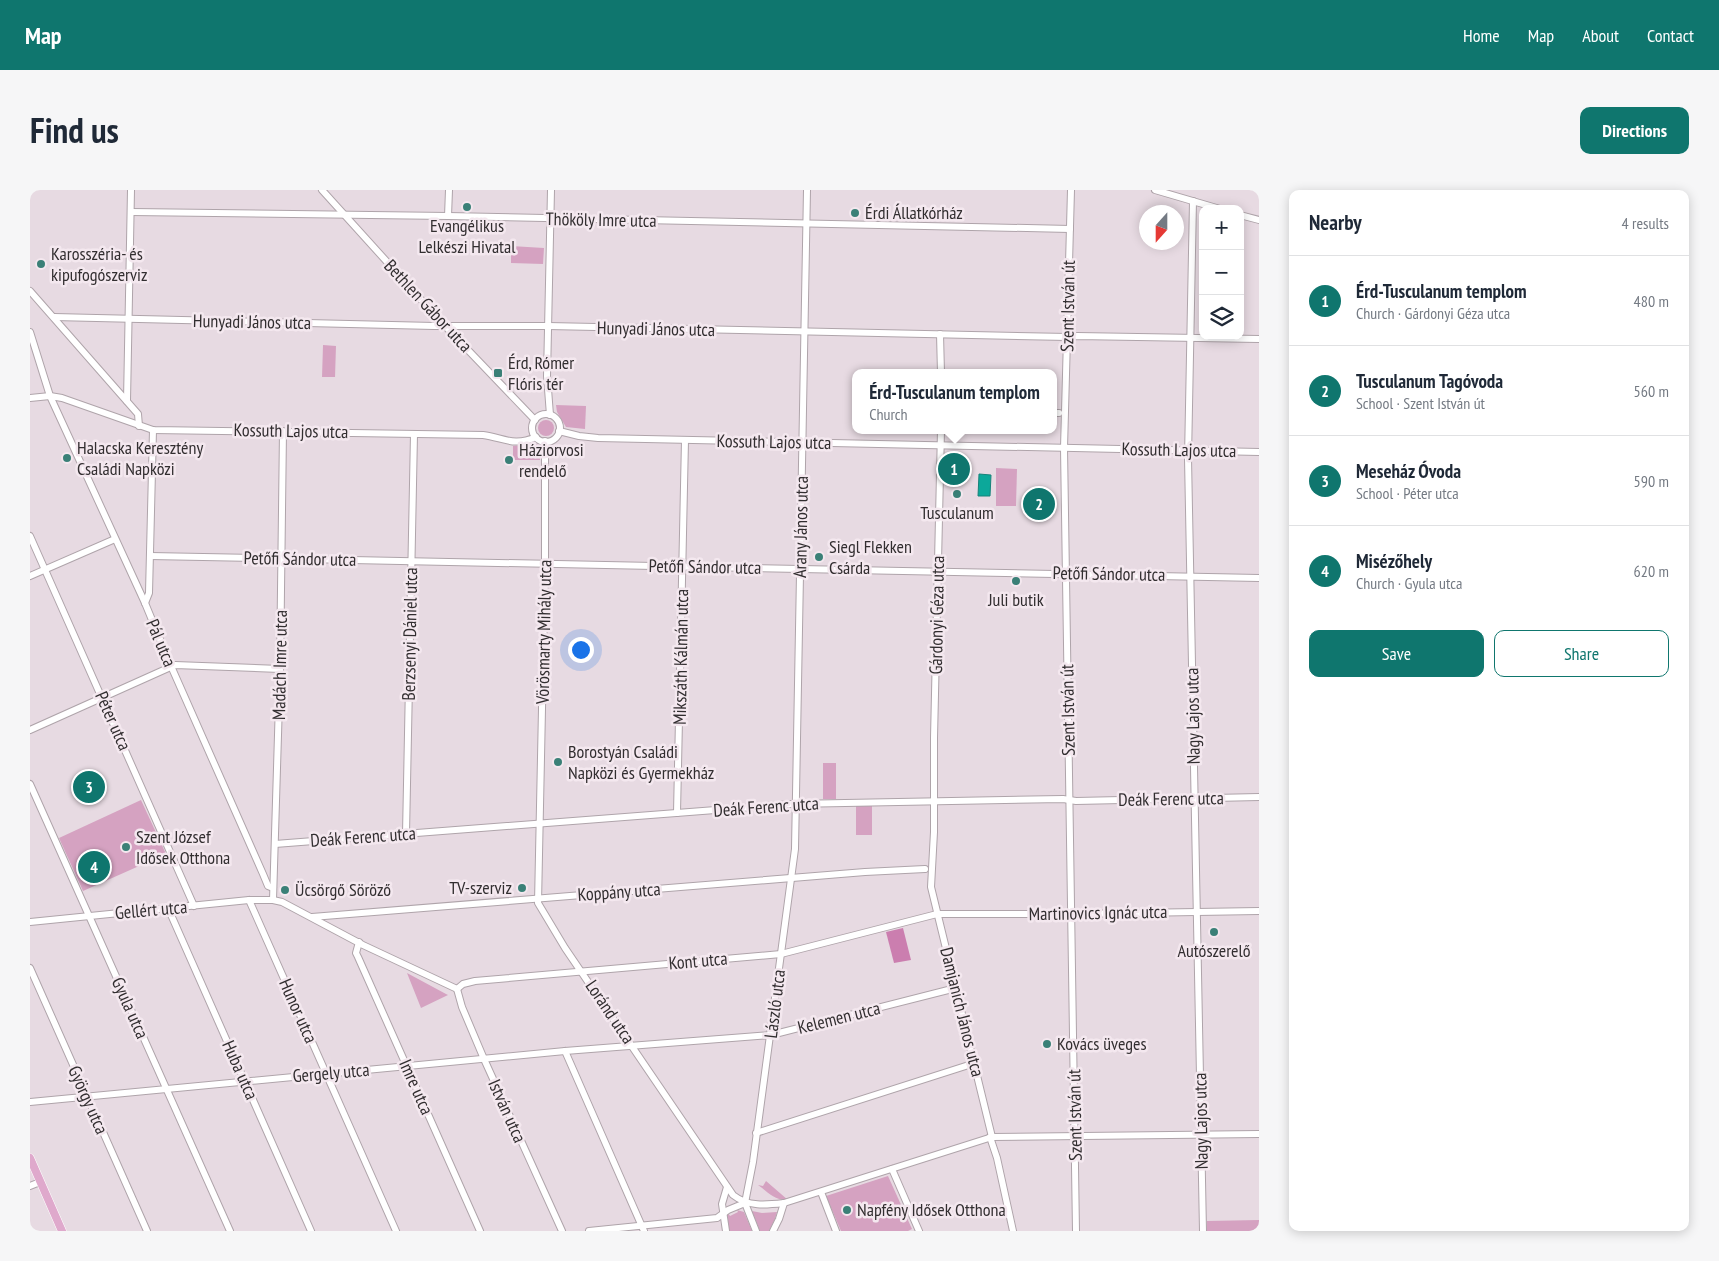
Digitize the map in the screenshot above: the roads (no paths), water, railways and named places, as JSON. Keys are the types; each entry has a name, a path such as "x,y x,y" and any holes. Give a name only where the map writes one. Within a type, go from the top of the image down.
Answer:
{"main road":[{"path":"30,1158 62,1231"}],"street":[{"path":"127,401 131,190"},
{"name":"Bethlen Gábor utca","path":"322,190 445,326 535,420"},
{"path":"448,190 448,216"},
{"path":"550,415 547,376 552,190"},
{"name":"Arany János utca","path":"796,804 806,332 807,190"},
{"name":"Szent István út","path":"1071,190 1064,448 1076,1231"},
{"path":"1156,190 1206,205"},
{"name":"Nagy Lajos utca","path":"1193,201 1188,450 1203,1231"},
{"name":"Thököly Imre utca","path":"131,212 448,216 1070,229"},
{"path":"1244,216 1259,220"},
{"path":"30,292 138,414 139,426"},
{"name":"Hunyadi János utca","path":"54,317 445,326 548,326 1259,339"},
{"name":"Pál utca","path":"30,332 50,396 145,603 268,886 274,888"},
{"path":"940,334 941,369"},
{"path":"30,398 50,396"},
{"name":"Kossuth Lajos utca","path":"50,396 62,398 153,430 483,435 512,442 523,442 536,436"},
{"path":"542,415 550,415 557,419 559,431 554,439 545,441 536,436 532,428 535,420 542,415"},
{"path":"145,603 149,593 153,430"},
{"name":"Madách Imre utca","path":"273,900 280,669 283,431"},
{"name":"Kossuth Lajos utca","path":"559,431 598,438 1259,452"},
{"name":"Berzsenyi Dániel utca","path":"406,834 414,434"},
{"name":"Gárdonyi Géza utca","path":"934,800 941,434"},
{"name":"Mikszáth Kálmán utca","path":"677,813 685,440"},
{"name":"Vörösmarty Mihály utca","path":"540,823 545,563 545,441"},
{"name":"Péter utca","path":"30,536 194,906"},
{"path":"30,576 115,539"},
{"name":"Petőfi Sándor utca","path":"150,556 938,570 1259,578"},
{"path":"30,730 178,664 280,669"},
{"name":"Gyula utca","path":"30,784 230,1231"},
{"name":"Deák Ferenc utca","path":"275,844 796,804 934,800 1076,801 1259,797"},
{"name":"Damjanich János utca","path":"931,887 934,800"},
{"name":"László utca","path":"745,1203 753,1162 771,1035 795,849 796,804"},
{"name":"Loránd utca","path":"540,823 539,906 727,1187 745,1203"},
{"path":"925,869 932,860"},
{"name":"Damjanich János utca","path":"925,869 975,1063 1013,1231"},
{"name":"Koppány utca","path":"312,917 925,869"},
{"name":"Gellért utca","path":"30,922 249,900 273,900"},
{"name":"Hunor utca","path":"249,900 396,1231"},
{"path":"273,900 312,917 457,989"},
{"name":"Huba utca","path":"168,908 311,1231"},
{"name":"Martinovics Ignác utca","path":"937,914 1259,911"},
{"name":"Kont utca","path":"457,989 463,984 475,981 781,954 937,914"},
{"name":"Imre utca","path":"359,942 357,948 358,957 480,1231"},
{"name":"György utca","path":"30,968 147,1231"},
{"name":"Kelemen utca","path":"632,1046 771,1035 956,988"},
{"name":"István utca","path":"457,989 462,1007 484,1059 562,1231"},
{"name":"Gergely utca","path":"30,1102 565,1050 632,1046"},
{"path":"565,1050 643,1228"},
{"path":"756,1133 975,1063"},
{"path":"589,1231 643,1228 705,1220 717,1218 728,1210 745,1203 761,1205 784,1203 991,1137 1259,1134"},
{"path":"892,1169 918,1231"},
{"path":"30,1186 40,1182"},
{"path":"726,1231 722,1200 727,1187"},
{"path":"821,1192 836,1231"},
{"path":"745,1203 756,1231"},
{"path":"773,1231 784,1203"}],"place":[{"name":"Evangélikus Lelkészi Hivatal","path":"467,207"},
{"name":"Érdi Állatkórház","path":"855,213"},
{"name":"Karosszéria- és kipufogószerviz","path":"41,264"},
{"name":"Érd, Rómer Flóris tér","path":"498,373"},
{"name":"Halacska Keresztény Családi Napközi","path":"67,458"},
{"name":"Háziorvosi rendelő","path":"509,460"},
{"name":"Érd-Tusculanum templom","path":"954,469"},
{"name":"Tusculanum","path":"957,494"},
{"name":"Tusculanum Tagóvoda","path":"1039,504"},
{"name":"Siegl Flekken Csárda","path":"819,557"},
{"name":"Juli butik","path":"1016,581"},
{"name":"Borostyán Családi Napközi és Gyermekház","path":"558,762"},
{"name":"Meseház Óvoda","path":"89,787"},
{"name":"Szent József Idősek Otthona","path":"126,847"},
{"name":"Misézőhely","path":"94,867"},
{"name":"TV-szerviz","path":"522,888"},
{"name":"Ücsörgő Söröző","path":"285,890"},
{"name":"Autószerelő","path":"1214,932"},
{"name":"Kovács üveges","path":"1047,1044"},
{"name":"Napfény Idősek Otthona","path":"847,1210"}]}
